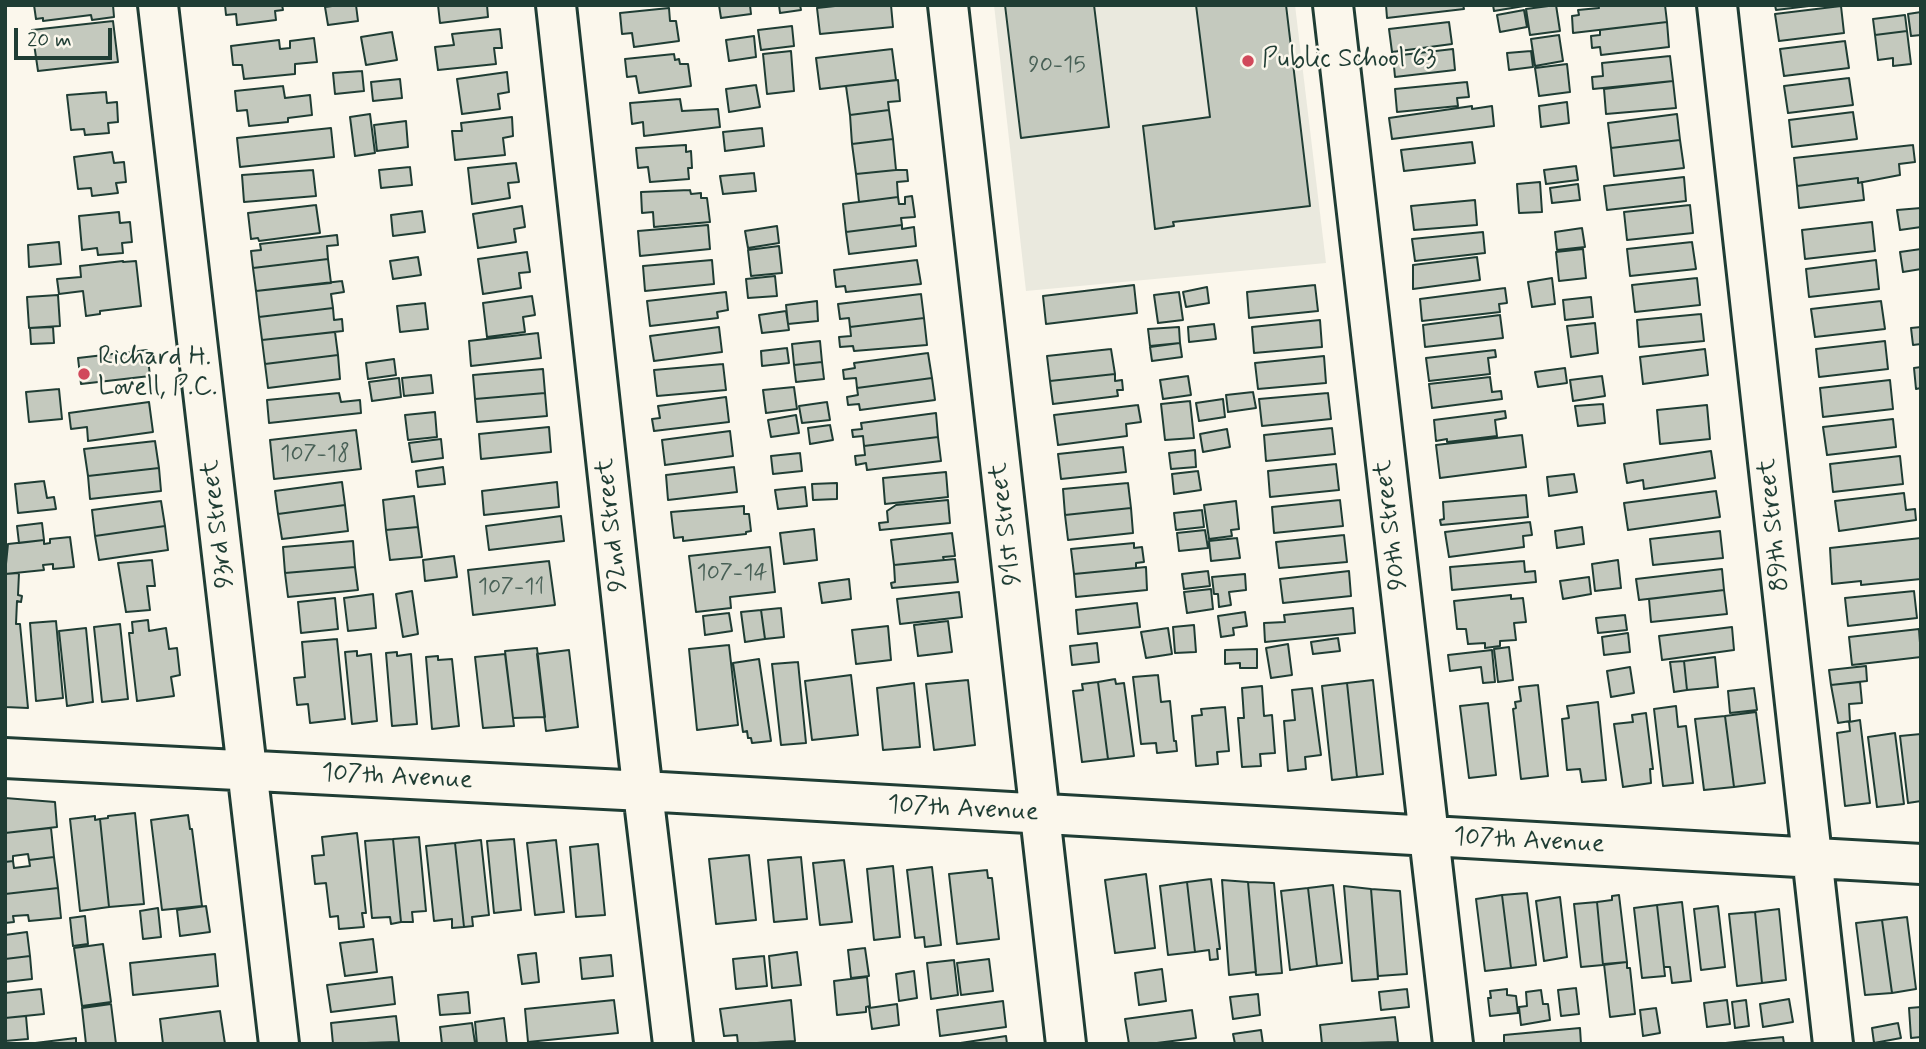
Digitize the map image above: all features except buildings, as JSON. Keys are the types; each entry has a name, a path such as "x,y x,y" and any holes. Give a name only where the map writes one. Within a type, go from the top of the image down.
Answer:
{"street":[{"name":"93rd Street","path":"158,5 279,1044"},
{"name":"92nd Street","path":"556,5 673,1044"},
{"name":"91st Street","path":"948,5 1066,1044"},
{"name":"90th Street","path":"1333,5 1453,1044"},
{"name":"89th Street","path":"1717,5 1833,1044"},
{"name":"107th Avenue","path":"5,758 247,769 1921,864"}],"shaded area":[{"path":"994,5 1295,5 1326,263 1026,291"}],"place":[{"name":"Public School 63","path":"1248,61"},
{"name":"Richard H. Lovell, P.C.","path":"84,374"}]}
